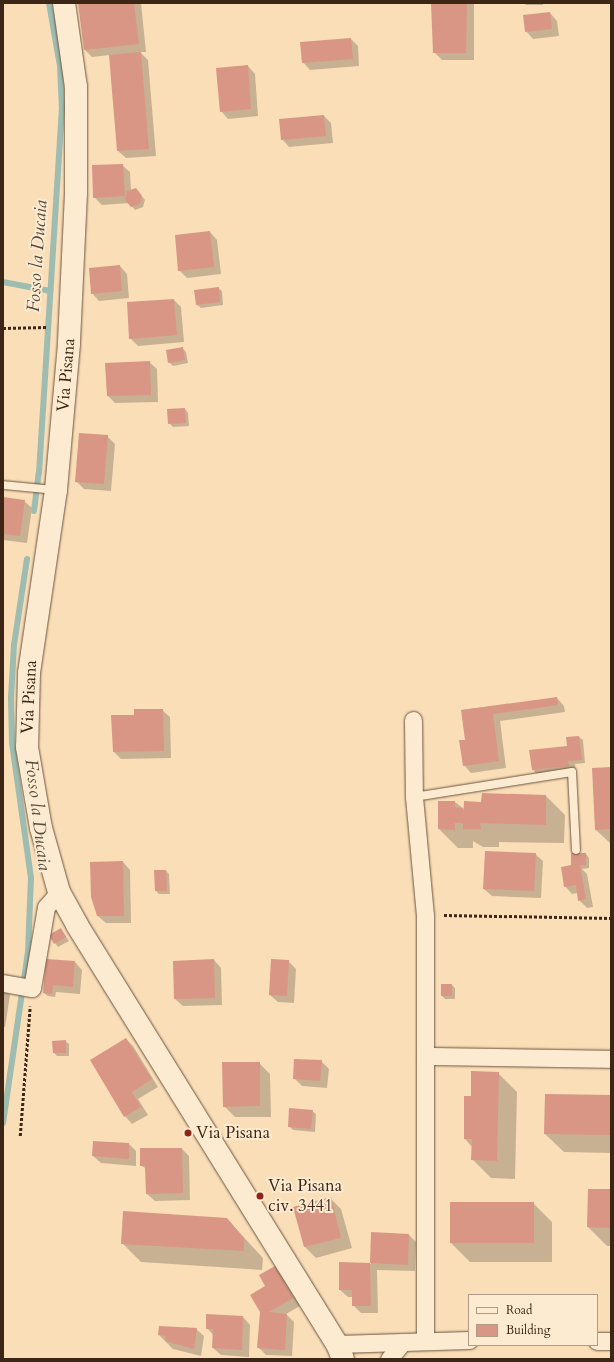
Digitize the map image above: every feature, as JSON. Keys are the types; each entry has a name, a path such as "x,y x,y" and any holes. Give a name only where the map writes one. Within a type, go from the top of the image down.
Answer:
{"main road":[{"name":"Via Pisana","path":"64,3 76,87 78,137 70,326 52,489 29,673 27,747 41,828 59,892 77,925 340,1352"}],"street":[{"path":"413,720 414,797 425,915 425,1341"},
{"path":"8,984 32,988 46,907 59,892"},
{"path":"425,1056 611,1059"},
{"path":"340,1352 404,1342 468,1340"},
{"path":"598,1341 611,1341"},
{"path":"389,1359 404,1342"}],"lane":[{"path":"3,485 52,489"},
{"path":"414,797 572,772 576,850"}],"path":[{"path":"3,328 39,328"},
{"path":"425,915 611,918"},
{"path":"20,1136 32,988"}],"building":[{"path":"78,3 134,3 139,44 84,50"},
{"path":"431,3 467,3 466,53 433,53"},
{"path":"550,12 552,29 525,32 523,15"},
{"path":"351,38 353,59 302,63 300,42"},
{"path":"141,52 149,149 117,151 109,55"},
{"path":"248,65 251,109 220,112 216,68"},
{"path":"324,115 326,136 281,140 279,119"},
{"path":"123,164 125,196 93,198 92,165"},
{"path":"136,188 142,196 140,204 131,207 125,200 127,191"},
{"path":"210,231 214,267 178,271 175,235"},
{"path":"120,265 122,291 91,294 89,268"},
{"path":"219,287 220,302 196,305 194,290"},
{"path":"174,299 177,335 129,339 127,302"},
{"path":"183,347 185,360 168,363 166,350"},
{"path":"150,361 151,395 107,396 105,363"},
{"path":"185,408 186,423 168,424 167,409"},
{"path":"79,433 108,435 104,484 75,482"},
{"path":"3,497 25,500 20,536 3,534"},
{"path":"557,697 558,705 493,714 499,761 463,766 459,740 465,740 461,710"},
{"path":"134,709 163,709 164,751 113,752 111,715 134,715"},
{"path":"579,736 582,760 568,761 569,766 532,770 529,750 567,746 566,737"},
{"path":"611,767 611,829 595,830 592,768"},
{"path":"482,793 546,795 546,825 480,823 481,829 463,829 463,823 455,823 455,830 438,829 438,801 455,801 455,807 463,808 463,818 464,801 481,802"},
{"path":"485,851 536,853 534,891 483,889"},
{"path":"571,853 586,853 586,865 580,865 586,899 578,901 576,885 564,887 561,867 571,865"},
{"path":"123,861 124,916 97,916 91,897 90,862"},
{"path":"154,870 166,870 167,891 155,891"},
{"path":"61,928 66,937 54,944 49,935"},
{"path":"46,959 75,961 73,987 53,985 52,994 43,993"},
{"path":"214,959 215,998 174,999 173,961"},
{"path":"271,959 289,960 287,996 269,995"},
{"path":"441,984 452,984 452,996 441,996"},
{"path":"126,1038 152,1079 132,1092 141,1107 124,1117 90,1060"},
{"path":"66,1040 66,1053 53,1053 52,1041"},
{"path":"294,1059 322,1060 320,1081 293,1079"},
{"path":"222,1062 260,1062 260,1106 223,1107"},
{"path":"471,1071 499,1072 497,1161 471,1160 472,1139 464,1139 464,1096 471,1096"},
{"path":"545,1094 611,1095 611,1135 544,1134"},
{"path":"289,1108 313,1110 311,1129 288,1127"},
{"path":"93,1141 129,1143 129,1159 92,1156"},
{"path":"140,1148 182,1148 183,1193 146,1194 145,1166 140,1166"},
{"path":"588,1189 611,1189 611,1228 587,1227"},
{"path":"331,1197 341,1238 304,1247 293,1207"},
{"path":"450,1202 534,1202 534,1243 450,1243"},
{"path":"123,1211 227,1218 244,1238 244,1251 121,1244"},
{"path":"371,1232 409,1234 408,1265 370,1263"},
{"path":"339,1262 370,1263 371,1306 352,1306 352,1290 339,1290"},
{"path":"275,1266 293,1298 269,1312 287,1314 285,1350 257,1348 260,1312 250,1295 265,1286 259,1275"},
{"path":"206,1314 243,1316 242,1350 212,1348 213,1329 206,1329"},
{"path":"159,1326 197,1328 194,1349 165,1341 166,1336 158,1335"}],"waterway":[{"name":"Fosso la Ducaia","path":"34,511 39,473 62,109 60,66 49,3"},
{"path":"3,282 50,291"},
{"name":"Fosso la Ducaia","path":"3,1123 28,952 31,878 12,742 11,698 14,645 27,559"}],"place":[{"name":"Via Pisana","path":"188,1133"},
{"name":"Via Pisana civ. 3441","path":"260,1196"}]}
